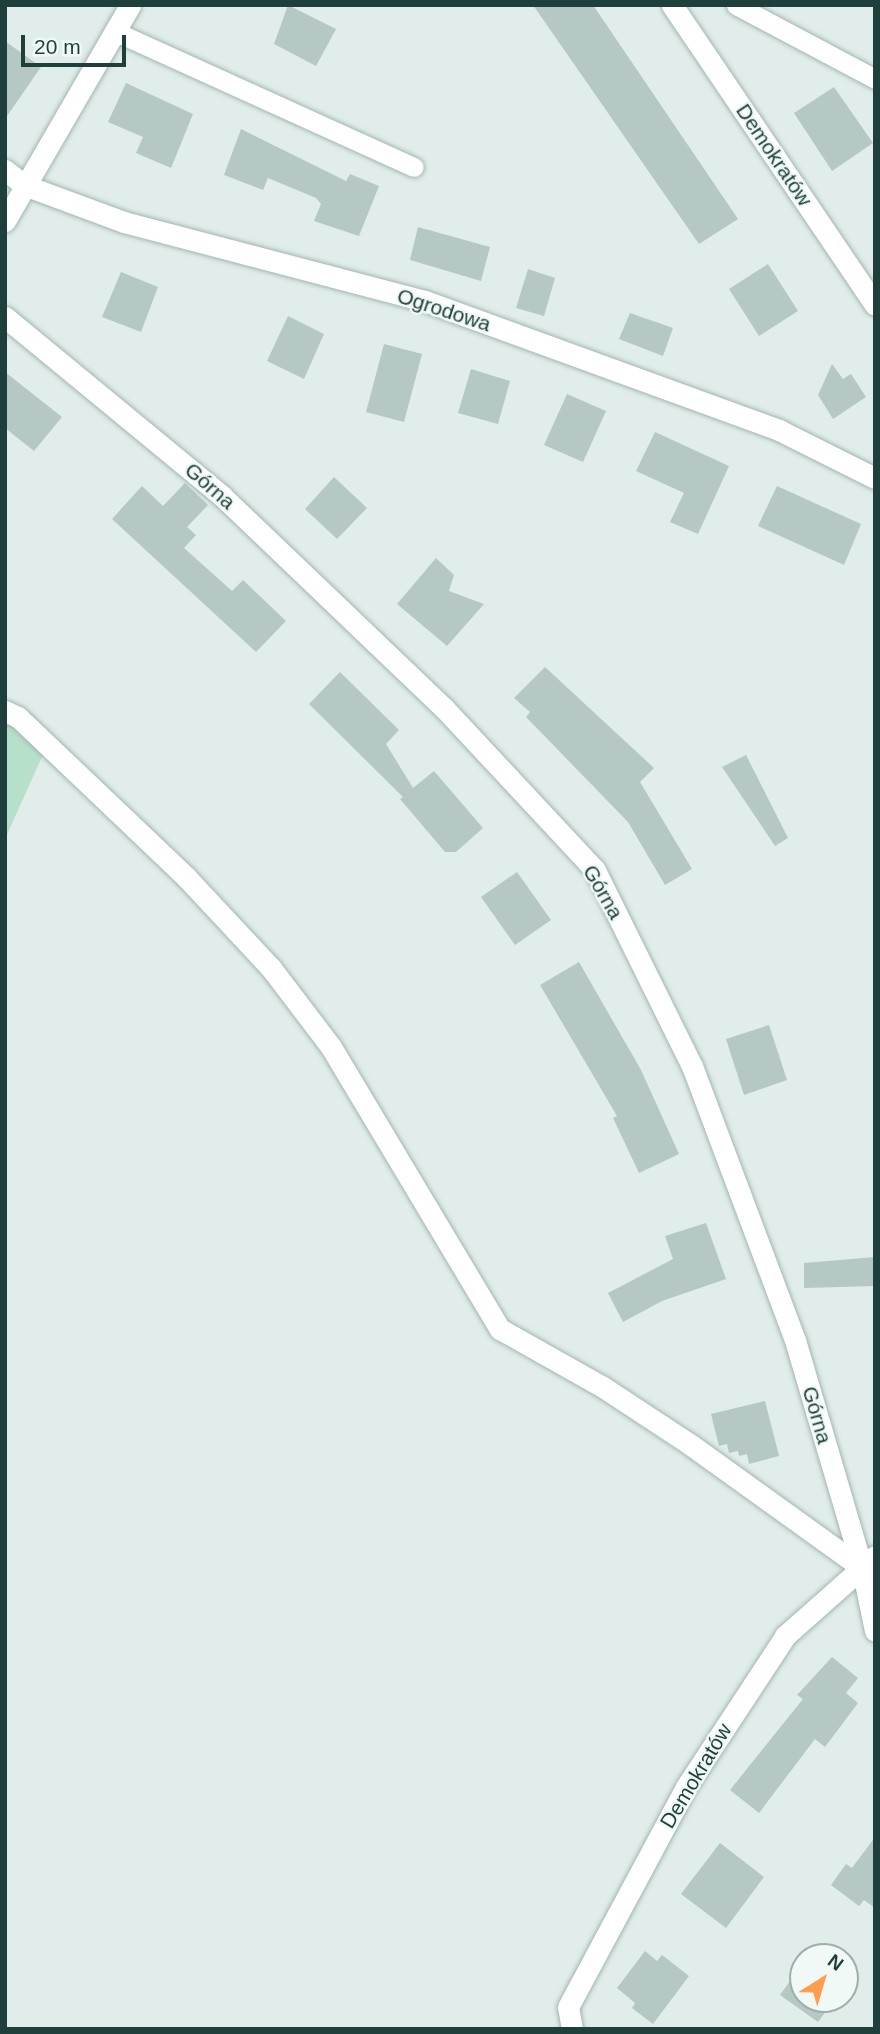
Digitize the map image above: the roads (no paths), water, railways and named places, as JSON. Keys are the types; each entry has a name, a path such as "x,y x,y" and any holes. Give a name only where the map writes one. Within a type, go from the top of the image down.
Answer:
{"street":[{"path":"5,220 130,5"},
{"name":"Demokratów","path":"672,5 875,305"},
{"name":"Ogrodowa","path":"5,170 24,185 124,222 425,302 779,430 875,478"},
{"name":"Górna","path":"5,317 222,496 444,708 595,870 692,1066 795,1340 868,1562 875,1631"},
{"path":"5,711 18,717 187,878 271,968 338,1059 500,1329 603,1387 814,1530 868,1562"},
{"name":"Demokratów","path":"572,2029 568,2007 686,1787 785,1636 868,1562"}],"lane":[{"path":"736,5 875,79"},
{"path":"114,32 414,167"}]}
